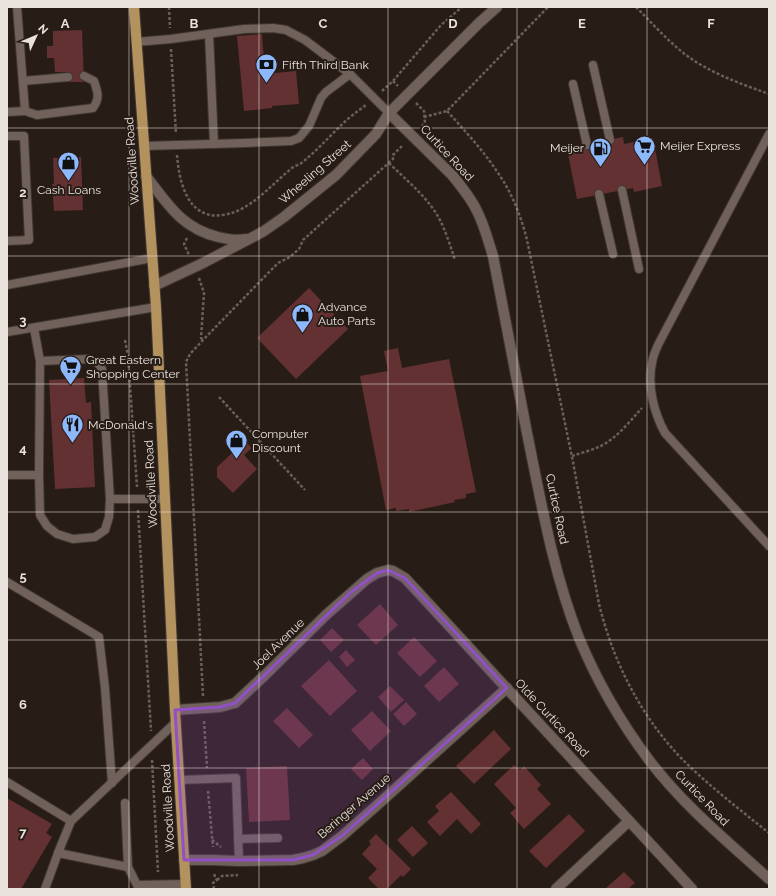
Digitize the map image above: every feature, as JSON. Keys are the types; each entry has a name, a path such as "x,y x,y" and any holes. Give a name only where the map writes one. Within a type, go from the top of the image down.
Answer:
{"main road":[{"name":"Woodville Road","path":"134,7 156,307 185,886"}],"street":[{"name":"Wheeling Street","path":"154,286 201,264 264,231 284,217 336,175 376,134 389,113 497,7"},
{"name":"Curtice Road","path":"389,113 452,175 461,186 476,208 489,241 538,489 551,547 572,617 590,661 607,695 636,743 654,766 702,819 769,879"},
{"path":"146,176 177,215 193,228 221,238 240,240 253,237"},
{"name":"Joel Avenue","path":"175,710 220,707 235,703 351,592 377,573 388,570"},
{"name":"Olde Curtice Road","path":"388,570 393,571 405,578 692,889"},
{"name":"Beringer Avenue","path":"184,860 293,860 322,851 342,836 375,807 506,688"},
{"path":"556,889 629,821"}],"lane":[{"path":"17,7 25,111"},
{"path":"136,42 171,39 244,29 273,28 286,30 305,40 350,74 389,113"},
{"path":"209,34 214,144"},
{"path":"593,65 610,140"},
{"path":"144,146 291,141 299,138 309,126 321,98 326,92 350,74"},
{"path":"7,112 25,111 37,115 93,108 97,102 97,91 94,81 84,76"},
{"path":"22,81 68,77"},
{"path":"573,84 587,145"},
{"path":"769,134 659,342 651,364 650,375 651,388 657,414 665,433 769,546"},
{"path":"7,136 24,136 29,240 7,241"},
{"path":"622,190 640,269"},
{"path":"599,194 613,254"},
{"path":"7,285 152,258"},
{"path":"7,332 156,307"},
{"path":"34,328 40,361 40,516 47,526 57,534 74,539 95,537 105,530 109,517 110,499 102,369 97,362 88,359 40,361"},
{"path":"7,476 40,475"},
{"path":"110,499 165,499"},
{"path":"7,582 99,637 105,688 112,783"},
{"path":"45,889 71,821 176,722"},
{"path":"180,780 236,778 239,861"},
{"path":"7,782 71,821"},
{"path":"125,803 128,868 138,887 159,884 185,886"},
{"path":"238,839 278,838"},
{"path":"58,853 128,868"}],"path":[{"path":"169,7 180,176 189,200 194,206 201,212 216,216 235,212 245,206 265,192 293,167 304,162 349,118 374,98 393,80 441,25 462,7"},
{"path":"424,117 447,111 548,7"},
{"path":"636,7 672,43 703,66 769,94"},
{"path":"214,889 213,883 217,880 215,878 213,860 208,779 186,362 190,354 203,340 278,263 290,258 299,249 303,240 389,163 393,159 393,155 425,123 424,111 393,80"},
{"path":"447,111 477,145 498,173 512,196 522,220 572,456 601,610 611,643 625,676 654,725 682,758 710,784 769,833"},
{"path":"389,163 432,206 443,228 455,260"},
{"path":"125,340 128,356 159,884"},
{"path":"219,396 305,490"},
{"path":"572,456 608,442 643,408"}],"highlighted area":[{"path":"388,570 405,578 507,688 342,836 313,855 293,860 184,860 175,710 220,707 235,703 351,592 377,573"}],"building":[{"path":"82,30 84,82 68,82 68,72 55,72 54,58 47,58 47,46 53,46 53,31"},
{"path":"262,34 265,74 296,71 299,104 272,106 272,108 244,111 237,36"},
{"name":"Meijer","path":"623,137 624,144 653,138 662,186 634,192 633,188 577,199 567,149"},
{"path":"81,157 83,210 54,211 52,184 54,184 53,158"},
{"name":"Advance Auto Parts","path":"309,288 348,329 296,379 257,338"},
{"path":"398,348 402,368 449,359 476,492 466,494 466,498 454,500 455,502 409,512 409,509 396,511 396,508 386,510 360,376 388,371 384,351"},
{"name":"McDonald's","path":"84,378 86,403 91,402 95,487 55,489 49,380"},
{"name":"Computer Discount","path":"245,441 252,448 244,455 257,469 233,493 217,477 217,467"},
{"path":"380,604 398,625 376,645 357,625"},
{"path":"332,628 344,640 331,652 320,640"},
{"path":"414,637 437,661 420,677 397,653"},
{"path":"346,650 355,660 347,667 339,657"},
{"path":"329,660 357,691 330,716 301,686"},
{"path":"444,667 459,684 439,702 424,686"},
{"path":"390,686 404,700 391,712 378,697"},
{"path":"406,702 417,714 404,726 393,714"},
{"path":"287,708 313,735 299,748 273,721"},
{"path":"372,711 391,731 370,751 351,730"},
{"path":"494,730 511,749 474,784 456,766"},
{"path":"363,758 373,769 362,780 351,769"},
{"path":"514,765 520,770 524,766 541,785 537,789 551,804 524,829 510,813 516,808 494,784"},
{"path":"287,766 290,820 249,822 246,768"},
{"path":"451,792 481,824 471,834 457,819 440,836 427,822 439,811 435,806"},
{"path":"7,798 52,824 46,833 52,837 21,889 7,889"},
{"path":"569,814 585,831 546,868 529,851"},
{"path":"412,826 428,843 413,857 397,840"},
{"path":"376,834 411,869 403,877 401,875 387,889 379,889 368,878 377,869 362,854 371,844 369,841"},
{"path":"624,872 635,883 628,889 605,889"}],"place":[{"name":"Fifth Third Bank","path":"267,84"},
{"name":"Meijer Express","path":"645,166"},
{"name":"Meijer","path":"600,168"},
{"name":"Cash Loans","path":"69,182"},
{"name":"Advance Auto Parts","path":"302,334"},
{"name":"Great Eastern Shopping Center","path":"70,386"},
{"name":"McDonald's","path":"73,444"},
{"name":"Computer Discount","path":"237,460"}]}
